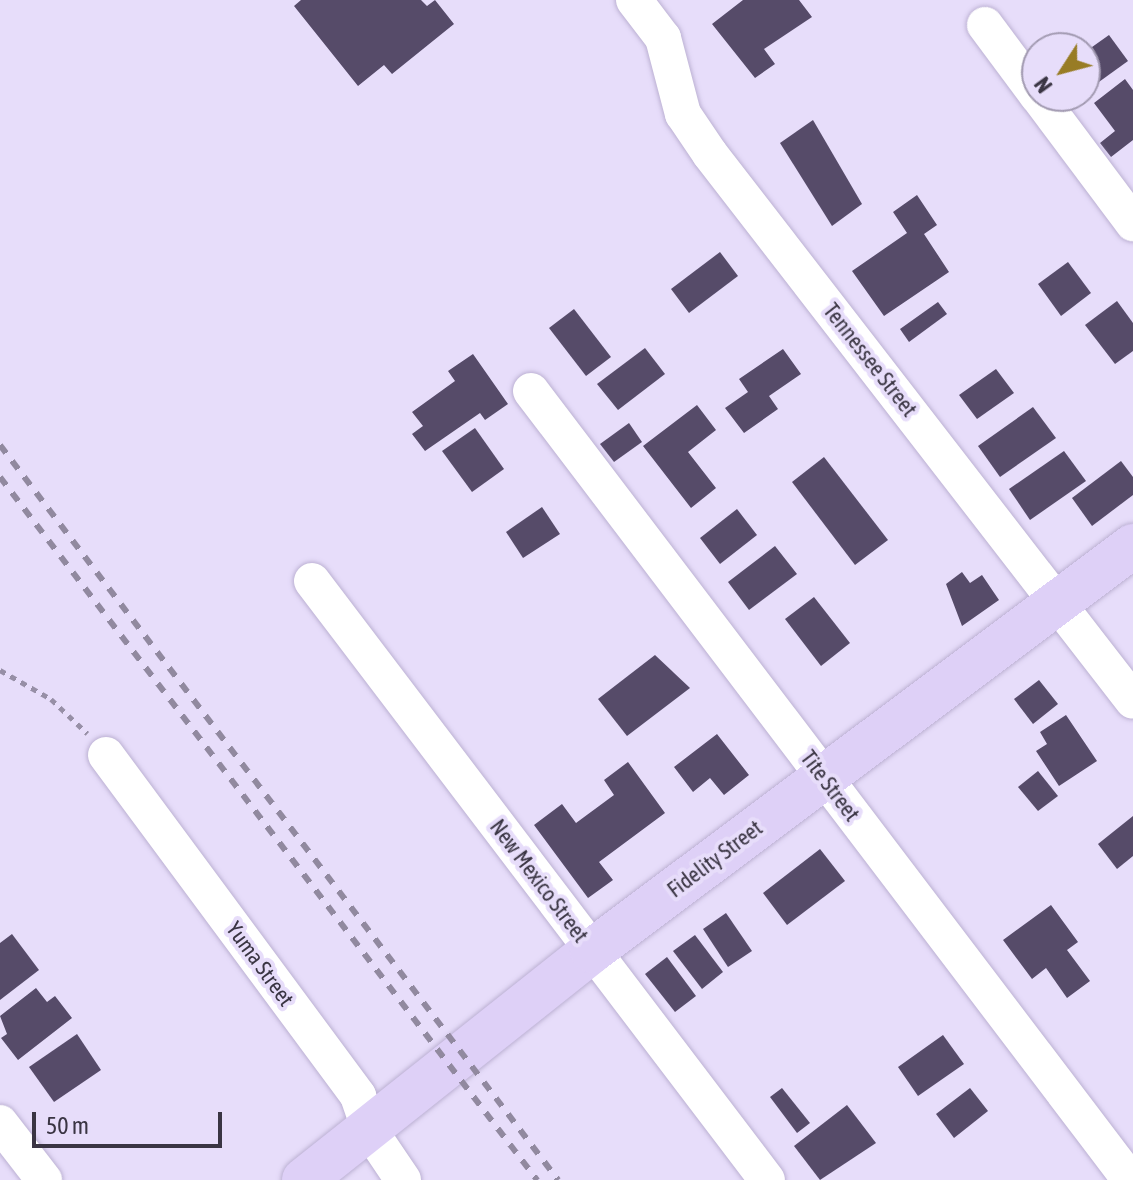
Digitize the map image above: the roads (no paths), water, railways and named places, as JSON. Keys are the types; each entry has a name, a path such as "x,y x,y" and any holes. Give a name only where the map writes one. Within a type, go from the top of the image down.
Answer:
{"main road":[{"name":"Fidelity Street","path":"304,1180 370,1131 592,951 1060,605 1133,546"}],"street":[{"name":"Tennessee Street","path":"638,1 663,38 683,114 710,154 1133,701"},
{"path":"985,25 1021,74"},
{"path":"1049,112 1133,223"},
{"name":"Tite Street","path":"531,391 1130,1180"},
{"name":"New Mexico Street","path":"312,581 767,1180"},
{"name":"Yuma Street","path":"106,755 358,1096 370,1131 403,1180"},
{"path":"0,1123 44,1180"}],"railway":[{"path":"0,445 558,1180"},
{"path":"0,477 537,1180"}]}
